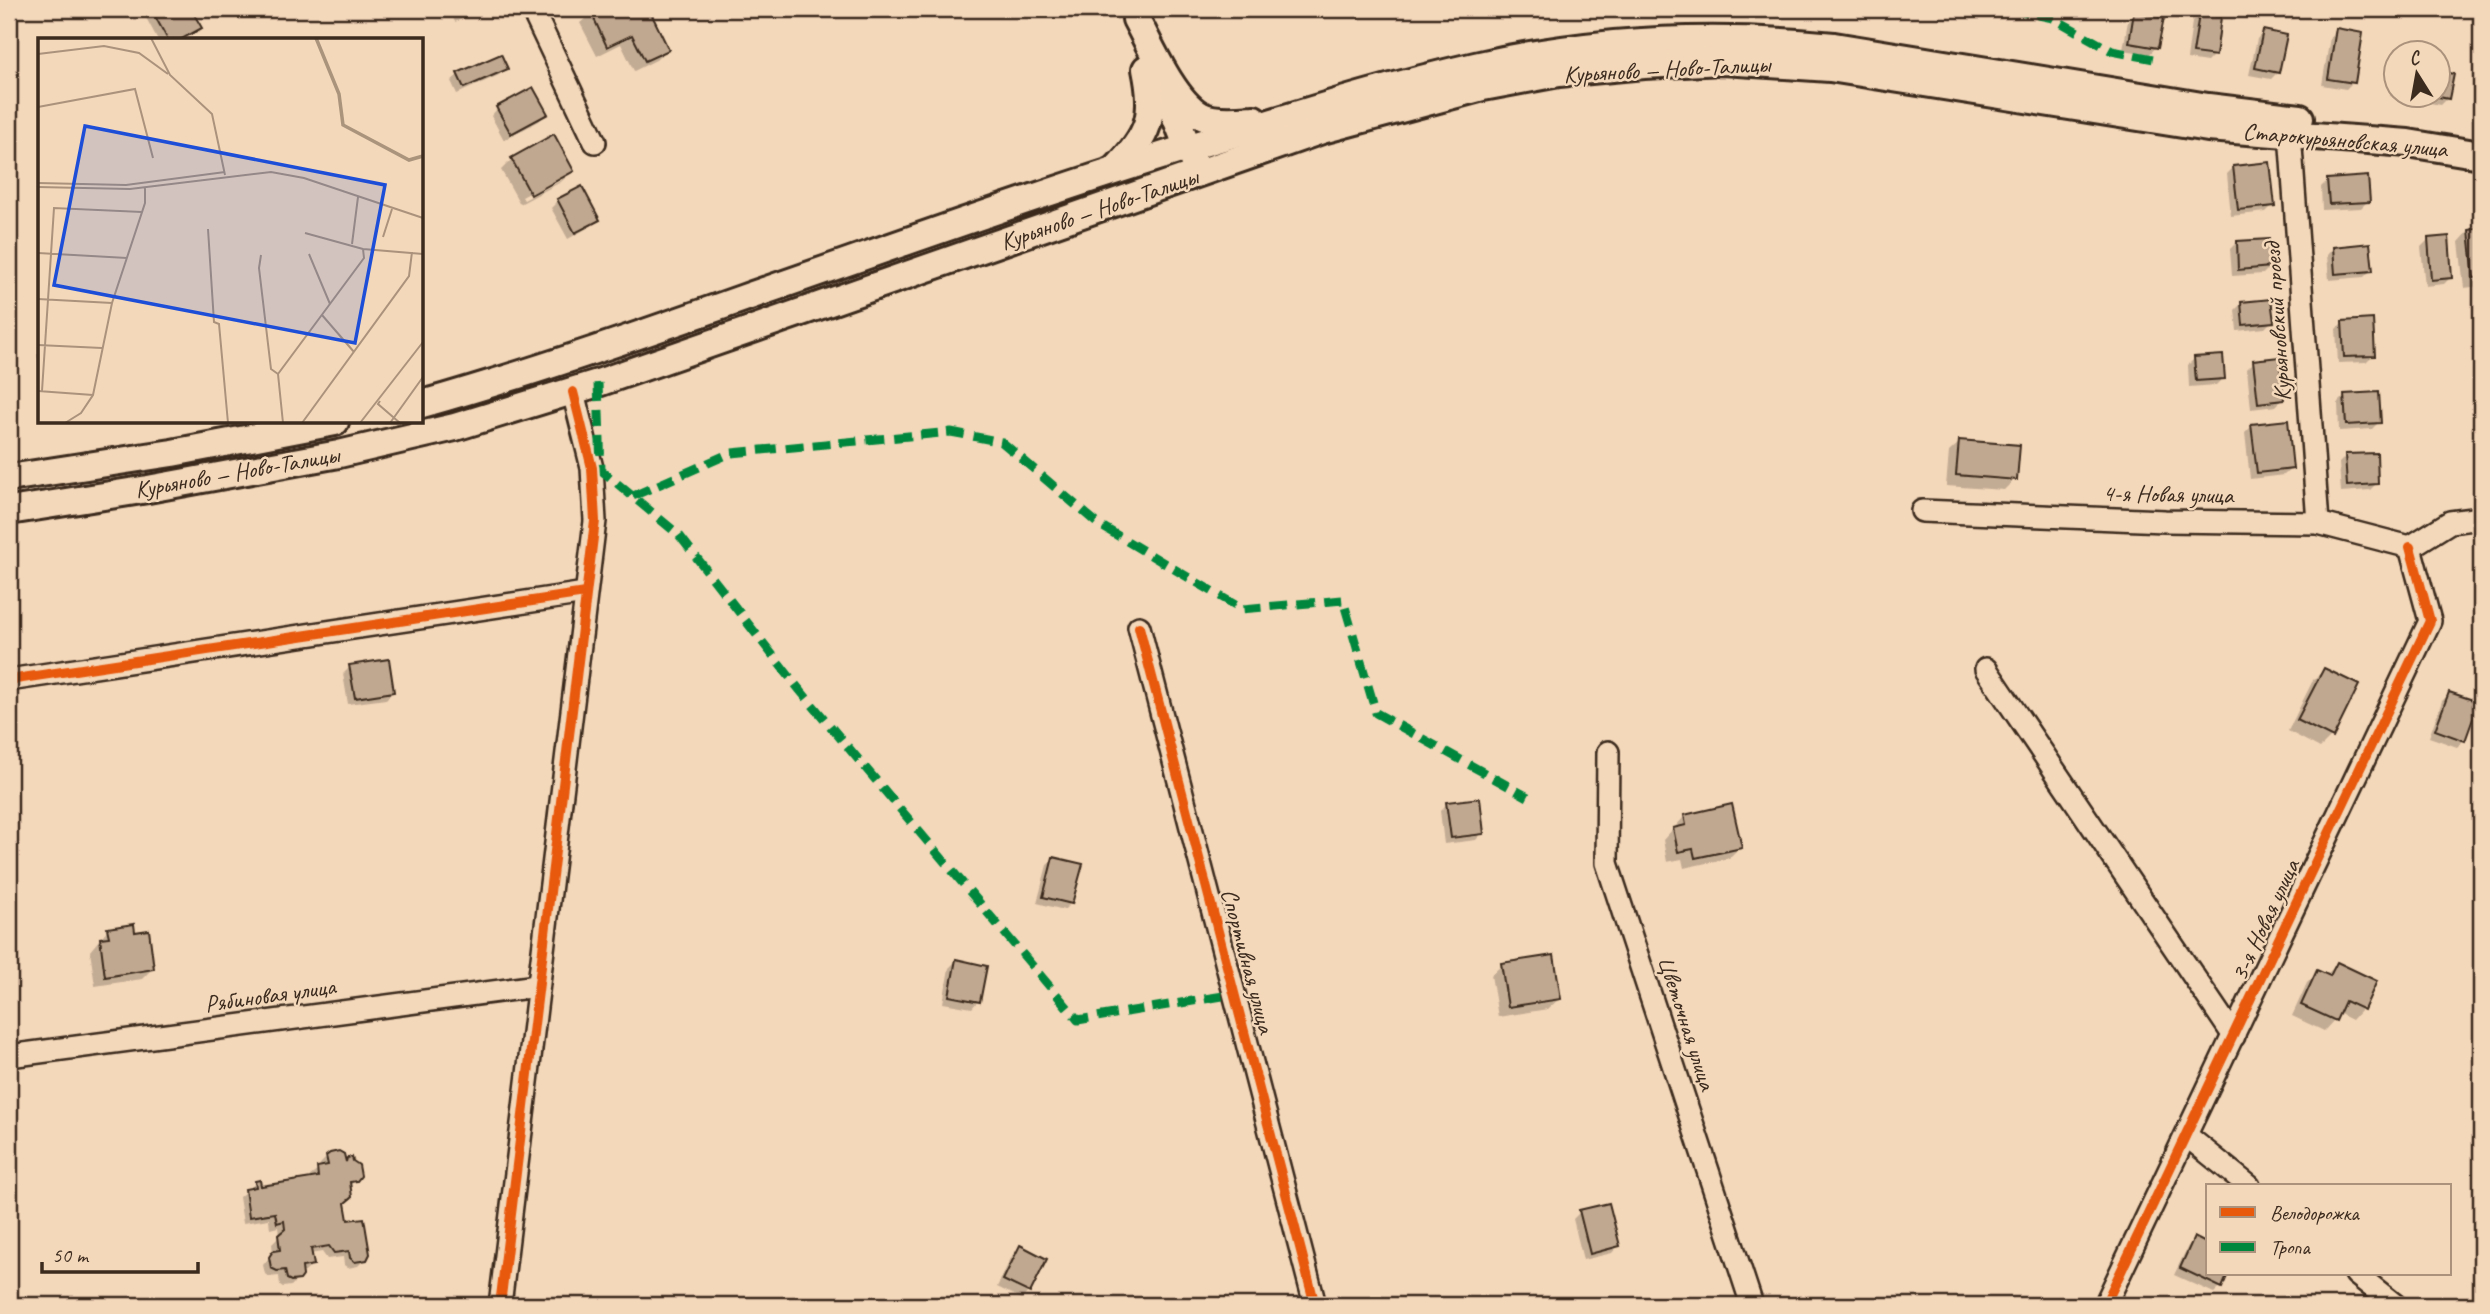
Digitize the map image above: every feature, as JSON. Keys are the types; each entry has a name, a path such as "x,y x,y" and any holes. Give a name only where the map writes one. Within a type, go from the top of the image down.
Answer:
{"main road":[{"path":"1134,14 1175,90 1201,116 1232,121 1315,109"},
{"path":"1134,14 1199,174"},
{"path":"1114,171 1137,148 1150,115 1151,92 1134,14"},
{"name":"Курьяново — Ново-Талицы","path":"424,403 526,374 1188,147 1466,68 1555,51 1643,42 1721,38 1834,46 2208,107 2290,125"},
{"name":"Курьяново — Ново-Талицы","path":"9,511 339,454 455,428 573,392 1322,130 1483,87 1559,73 1710,62 1775,63 1830,68 2208,128"},
{"name":"Старокурьяновская улица","path":"2208,128 2290,125 2405,128 2481,145"},
{"name":"Старокурьяновская улица","path":"2290,125 2481,155"},
{"name":"Курьяново — Ново-Талицы","path":"9,478 172,453 324,424"}],"street":[{"path":"532,9 595,142"},
{"name":"Курьяновский проезд","path":"2290,125 2318,523"},
{"path":"500,1305 595,521 592,468 573,392"},
{"name":"4-я Новая улица","path":"1922,511 2165,521 2318,523 2410,547"},
{"path":"2410,547 2450,522 2481,518"},
{"name":"3-я Новая улица","path":"2105,1305 2430,621 2410,547"},
{"path":"9,680 585,593"},
{"name":"Спортивная улица","path":"1139,627 1315,1305"},
{"path":"1986,669 2234,1036"},
{"name":"Цветочная улица","path":"1608,752 1607,863 1752,1305"},
{"name":"Рябиновая улица","path":"9,1056 537,986"},
{"path":"2187,1136 2247,1184"},
{"path":"2359,1276 2395,1305"}],"building":[{"path":"151,9 191,9 202,28 184,38 167,38"},
{"path":"649,9 669,50 645,61 632,35 607,47 590,10"},
{"path":"2134,12 2164,18 2158,48 2129,43"},
{"path":"2199,14 2221,17 2216,56 2193,53"},
{"path":"2336,28 2363,33 2355,83 2328,79"},
{"path":"2263,30 2287,35 2279,73 2255,68"},
{"path":"501,54 508,69 464,88 457,73"},
{"path":"533,87 548,114 511,134 496,107"},
{"path":"554,134 574,171 531,195 511,158"},
{"path":"2270,162 2275,206 2238,210 2233,166"},
{"path":"2368,176 2370,202 2329,204 2327,179"},
{"path":"582,186 600,220 575,233 557,199"},
{"path":"2481,228 2481,277 2474,278 2469,230"},
{"path":"2449,236 2452,278 2431,280 2428,238"},
{"path":"2269,239 2271,267 2238,270 2237,241"},
{"path":"2370,243 2373,271 2335,274 2333,247"},
{"path":"2271,299 2274,322 2243,325 2241,302"},
{"path":"2373,319 2375,356 2344,357 2342,321"},
{"path":"2223,355 2225,379 2196,381 2194,357"},
{"path":"2279,357 2284,400 2258,403 2253,360"},
{"path":"2379,392 2381,423 2346,425 2344,394"},
{"path":"2288,420 2293,469 2257,473 2251,424"},
{"path":"1959,440 2020,445 2017,480 1956,475"},
{"path":"2377,453 2378,484 2347,486 2345,454"},
{"path":"389,659 394,692 355,698 349,665"},
{"path":"2324,668 2359,685 2333,738 2297,720"},
{"path":"2449,692 2479,702 2465,741 2435,730"},
{"path":"1480,798 1484,834 1451,838 1446,802"},
{"path":"1732,804 1742,848 1695,858 1693,849 1678,852 1673,828 1686,825 1684,815"},
{"path":"1053,857 1083,864 1072,904 1043,897"},
{"path":"134,924 135,932 149,930 154,969 105,977 100,938 109,937 107,928"},
{"path":"1554,955 1561,999 1508,1007 1501,963"},
{"path":"956,959 987,966 980,1002 949,996"},
{"path":"2337,962 2377,981 2364,1010 2345,1001 2336,1021 2301,1005 2317,970 2330,976"},
{"path":"339,1151 344,1154 346,1162 347,1158 352,1157 359,1165 361,1176 357,1181 350,1182 352,1197 345,1203 348,1220 364,1218 370,1254 367,1260 355,1262 350,1258 349,1251 334,1253 329,1246 311,1249 314,1265 302,1267 303,1276 300,1280 291,1281 287,1279 285,1270 277,1271 271,1268 269,1257 273,1251 280,1250 278,1235 285,1229 284,1221 277,1223 275,1213 249,1217 245,1189 256,1187 255,1181 260,1180 261,1186 318,1177 317,1167 328,1165 326,1156"},
{"path":"1609,1203 1620,1246 1590,1254 1579,1210"},
{"path":"2194,1237 2206,1243 2206,1276 2227,1276 2222,1288 2180,1268"},
{"path":"1020,1245 1047,1259 1030,1293 1003,1280"}],"marked path":[{"path":"2010,9 2053,18 2112,51 2159,60"},
{"path":"598,383 601,470 679,535 799,689 1078,1020 1235,994"},
{"path":"633,496 731,453 951,432 1002,442 1098,524 1242,609 1343,600 1376,713 1528,797"}],"cycle path":[{"path":"500,1305 595,521 592,468 573,392"},
{"path":"2105,1305 2430,621 2410,547"},
{"path":"9,680 585,593"},
{"path":"1139,627 1315,1305"}]}
